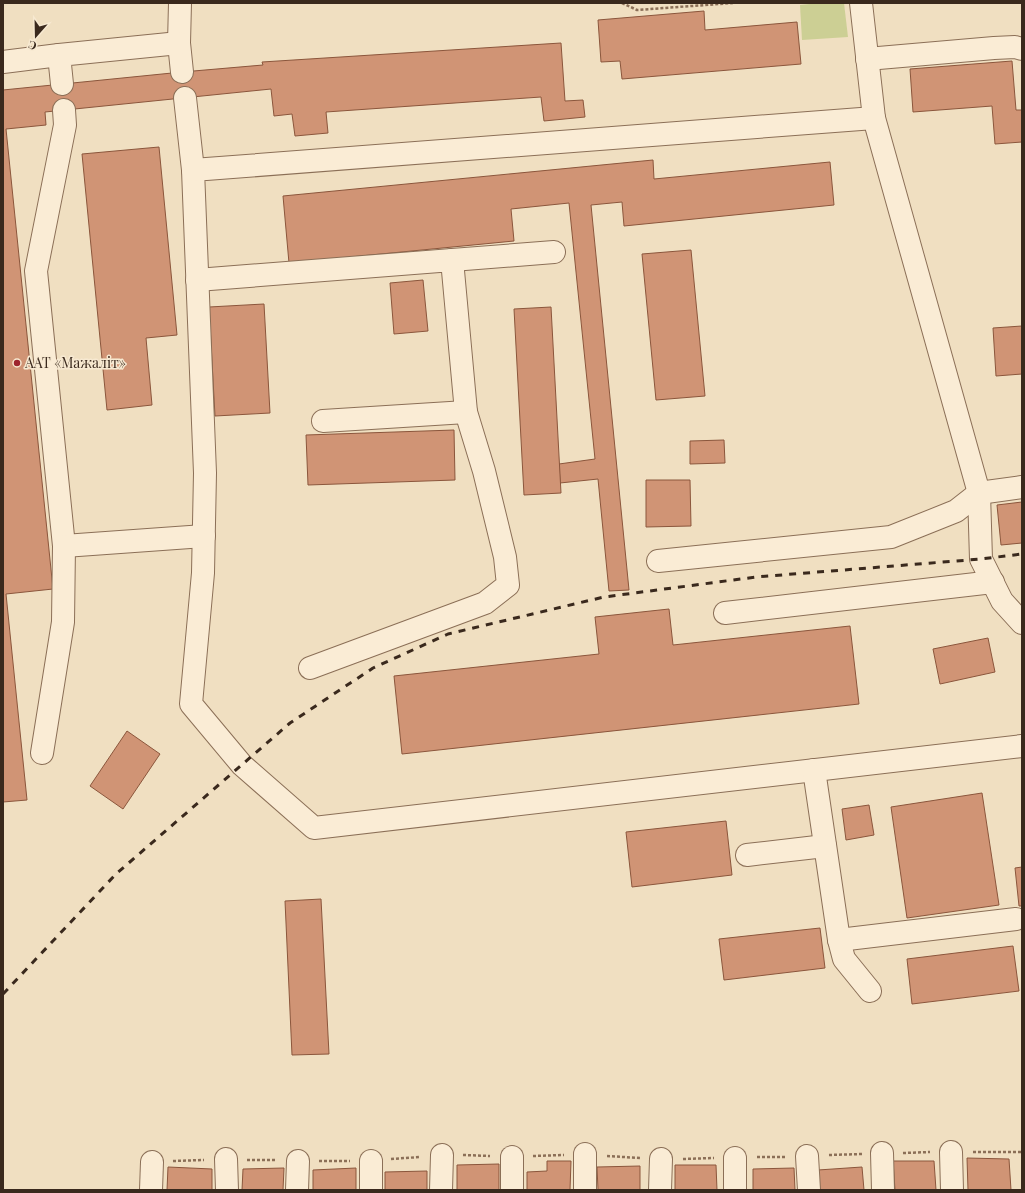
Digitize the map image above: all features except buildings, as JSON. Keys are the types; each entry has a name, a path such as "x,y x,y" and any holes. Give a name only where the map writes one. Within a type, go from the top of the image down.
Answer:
{"lane":[{"path":"180,3 179,43 182,72"},
{"path":"861,3 874,118 979,493 981,559 1002,601 1022,623"},
{"path":"3,62 179,43"},
{"path":"867,58 994,48 1015,47 1022,49"},
{"path":"59,55 62,84"},
{"path":"185,98 193,170 205,473 203,573 191,704 242,764 314,828 1022,746"},
{"path":"42,753 63,622 64,546 36,271 65,125 64,110"},
{"path":"193,170 874,118"},
{"path":"197,280 554,252"},
{"path":"310,668 485,603 508,585 505,557 484,471 466,412 452,260"},
{"path":"323,421 466,412"},
{"path":"658,561 891,537 956,511 979,493 1022,487"},
{"path":"64,546 204,536"},
{"path":"725,613 993,582"},
{"path":"814,770 839,940 844,959 870,991"},
{"path":"747,855 825,846"},
{"path":"839,940 1016,919"},
{"path":"951,1152 952,1190"},
{"path":"882,1153 883,1190"},
{"path":"585,1154 585,1190"},
{"path":"441,1190 442,1155"},
{"path":"807,1156 809,1190"},
{"path":"512,1157 512,1190"},
{"path":"734,1158 735,1190"},
{"path":"226,1159 226,1190"},
{"path":"660,1190 661,1160"},
{"path":"297,1190 298,1161"},
{"path":"371,1161 371,1190"},
{"path":"151,1190 152,1162"}],"path":[{"path":"622,3 637,10 733,3"}],"green space":[{"path":"844,3 848,37 802,40 800,5"}],"railway":[{"path":"3,994 116,874 290,723 373,668 448,634 604,597 756,577 981,559 1022,554"}],"place":[{"name":"ААТ «Мажаліт»","path":"17,363"}]}
